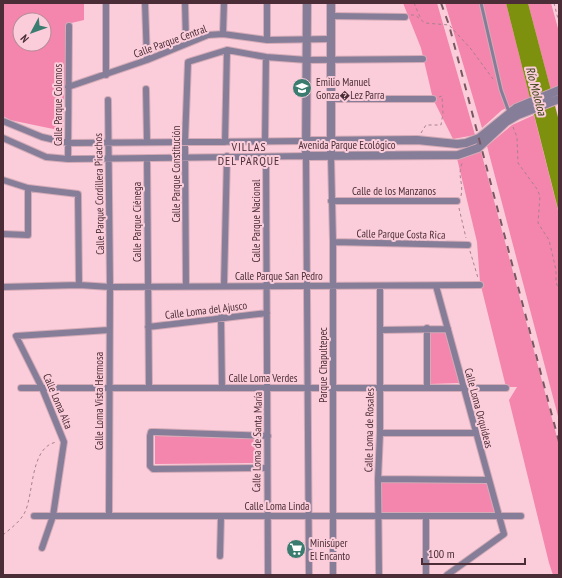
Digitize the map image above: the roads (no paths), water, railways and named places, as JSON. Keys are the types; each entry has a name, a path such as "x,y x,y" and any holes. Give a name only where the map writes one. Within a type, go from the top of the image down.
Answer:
{"street":[{"path":"106,3 106,75"},
{"path":"146,3 147,60"},
{"path":"185,3 186,43"},
{"path":"223,34 224,3"},
{"path":"267,3 267,40"},
{"path":"306,156 307,3"},
{"path":"331,3 331,156"},
{"path":"331,16 405,16"},
{"name":"Calle Parque Colomos","path":"68,159 69,26"},
{"name":"Calle Parque Central","path":"68,87 147,60 208,35 223,34 267,40 330,39"},
{"path":"225,142 226,50 266,57 307,60 331,58 423,59"},
{"name":"Calle Parque Constitución","path":"186,286 186,142 188,62 226,50"},
{"path":"265,142 266,57"},
{"path":"146,89 147,141"},
{"name":"Avenida Parque Ecológico","path":"3,121 42,137 68,143 147,141 265,142 417,140 457,144 479,138 513,114 559,90"},
{"path":"332,99 433,99"},
{"name":"Avenida Parque Ecológico","path":"3,138 46,157 68,159 462,154 478,148 513,114 559,99"},
{"name":"Calle Parque Cordillera Picachos","path":"108,100 110,287"},
{"path":"457,144 462,154"},
{"path":"224,285 227,156"},
{"name":"Calle Parque Nacional","path":"266,156 266,286"},
{"name":"Parque Chapultepec","path":"306,156 309,575"},
{"name":"Parque Chapultepec","path":"331,156 333,242 333,575"},
{"name":"Calle Parque Ciénega","path":"147,158 149,388"},
{"path":"3,180 28,188 78,194 79,285"},
{"path":"3,234 28,235 28,188"},
{"name":"Calle de los Manzanos","path":"331,201 457,202"},
{"name":"Calle Parque Costa Rica","path":"333,242 468,245"},
{"name":"Calle Parque San Pedro","path":"3,287 79,285 110,287 224,285 480,285"},
{"name":"Calle Loma de Santa María","path":"266,286 268,388 268,575"},
{"name":"Calle Loma de Rosales","path":"379,575 378,479 380,433 380,286"},
{"name":"Calle Loma Orquídeas","path":"436,286 497,516 504,534 446,575"},
{"name":"Calle Loma Vista Hermosa","path":"108,515 110,287"},
{"name":"Calle Loma del Ajusco","path":"148,327 267,313"},
{"path":"221,318 222,388"},
{"path":"427,328 427,388"},
{"path":"380,330 427,328 448,329"},
{"name":"Calle Loma Alta","path":"42,548 54,516 64,442 42,388 16,336 109,330"},
{"name":"Calle Loma Verdes","path":"21,388 506,388"},
{"path":"267,468 153,469 150,466 150,436 151,432 268,436"},
{"path":"380,433 475,434"},
{"path":"378,479 488,480"},
{"name":"Calle Loma Linda","path":"34,516 521,516"},
{"path":"220,556 221,516"},
{"path":"426,516 426,575"}],"lane":[{"path":"481,3 501,90 513,114"}],"water":[{"name":"Río Mololoa","path":"506,3 528,3 559,121 559,213"}],"railway":[{"path":"441,3 449,25 559,442"}],"place":[{"name":"Emilio Manuel Gonza�Lez Parra","path":"302,88"},
{"name":"Minisúper El Encanto","path":"296,549"}],"district":[{"name":"VILLAS DEL PARQUE","path":"249,154"}]}
